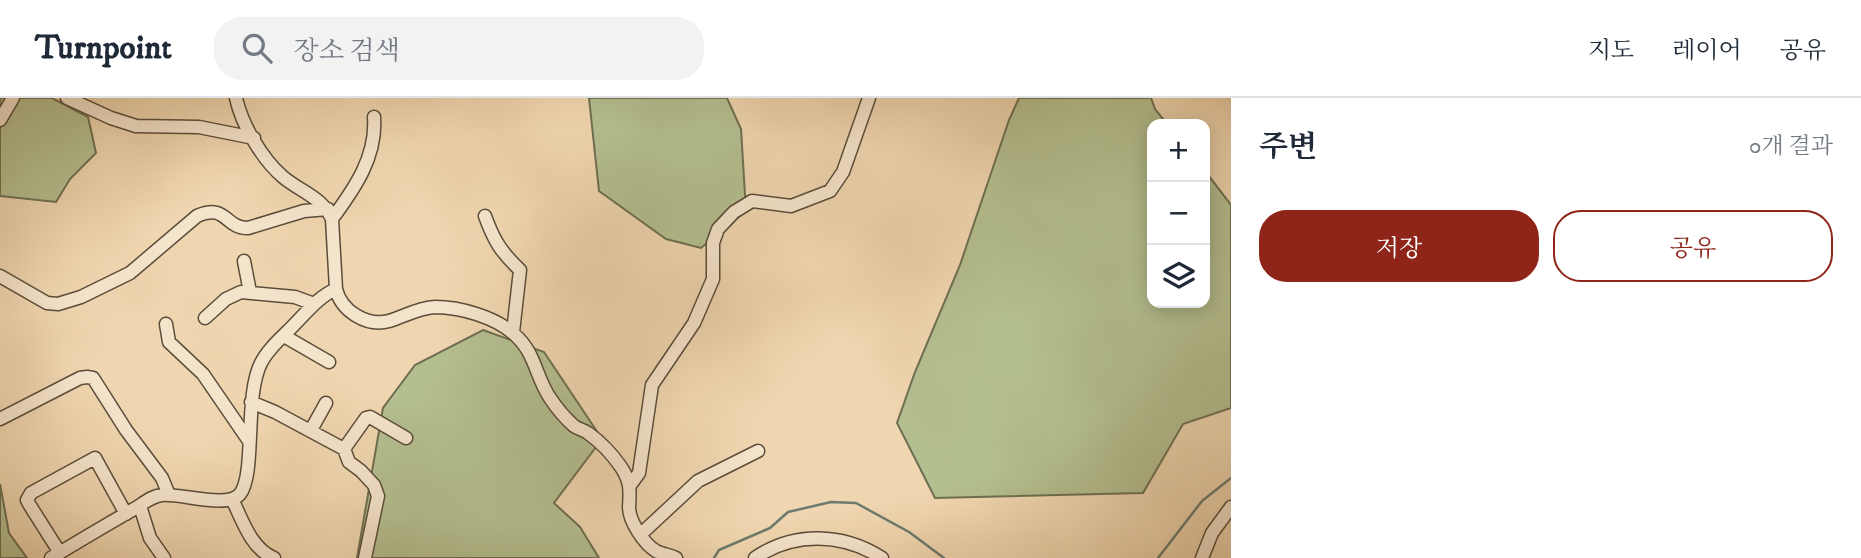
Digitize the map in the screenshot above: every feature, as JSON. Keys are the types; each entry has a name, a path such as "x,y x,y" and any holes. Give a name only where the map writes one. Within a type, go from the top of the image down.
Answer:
{"street":[{"path":"0,120 13,98"},
{"path":"67,98 136,126 199,127 254,138"},
{"path":"236,98 269,163 282,176 314,197 330,214 336,289 339,300 347,310 372,321 389,321 403,314 435,307 467,311 513,332 530,351 549,396 576,427 606,447 631,484"},
{"path":"676,558 656,552 633,525 629,510 631,484 639,473 652,385 694,323 713,279 713,243 718,229 734,212 752,201 791,206 830,191 843,172 869,98"},
{"path":"330,214 354,189 371,152 375,141 374,117"},
{"path":"0,276 47,303 58,304 82,297 130,273 197,216 209,211 216,212 241,228 304,211 330,214"},
{"path":"485,216 497,245 520,270 513,332"},
{"path":"244,261 250,292"},
{"path":"126,514 95,458 31,493 27,500 55,556 141,506 152,498 169,495 218,500 232,499 240,495 245,484 251,401 260,364 266,353 314,304 336,289"},
{"path":"205,318 226,299 241,292 295,297 314,304"},
{"path":"166,324 169,342 203,374 249,441"},
{"path":"284,336 329,362"},
{"path":"0,419 80,378 93,379 162,478 169,495"},
{"path":"251,401 344,449 349,462 374,485 378,496 365,558"},
{"path":"311,430 326,403"},
{"path":"344,449 366,418 370,417 406,438"},
{"path":"641,534 698,481 758,451"},
{"path":"232,499 255,542 261,550 274,558"},
{"path":"141,506 150,538 163,558"},
{"path":"1202,558 1212,533 1231,507"},
{"path":"755,558 795,540 821,538 849,541 882,558"}],"green space":[{"path":"0,98 52,98 88,117 96,153 70,179 56,202 0,196"},
{"path":"589,98 727,98 741,129 746,211 701,248 666,239 599,191"},
{"path":"1019,98 1151,98 1163,119 1147,119 1147,308 1210,308 1210,178 1231,205 1231,408 1183,424 1143,493 935,498 897,423 915,372 960,265 1009,120"},
{"path":"483,330 544,352 602,439 554,503 580,527 599,558 357,558 383,408 415,365"},
{"path":"0,484 9,533 27,558 0,558"}],"waterway":[{"path":"1158,558 1202,501 1231,478"},
{"path":"714,558 719,550 770,528 788,512 831,502 856,503 909,532 944,558"}]}
